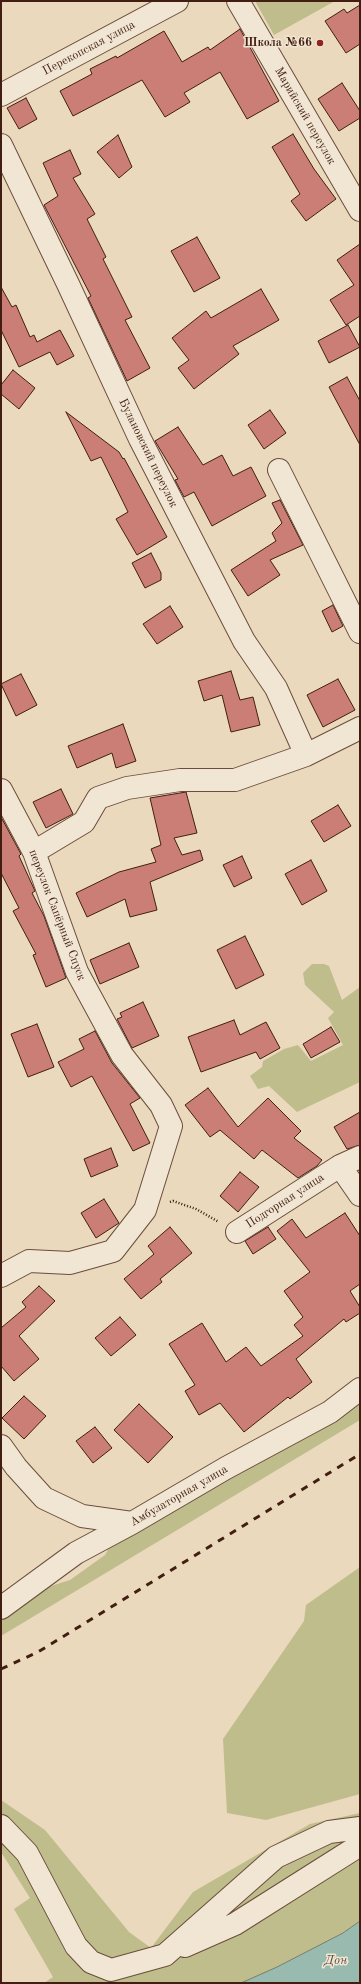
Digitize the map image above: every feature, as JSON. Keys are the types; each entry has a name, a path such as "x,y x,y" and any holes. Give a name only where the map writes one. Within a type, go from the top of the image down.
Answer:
{"street":[{"name":"Перекопская улица","path":"1,95 177,1"},
{"name":"Марийский переулок","path":"238,1 360,210"},
{"name":"Булановский переулок","path":"1,145 72,291 140,439 244,641 276,688 306,755"},
{"path":"279,470 360,632"},
{"path":"34,852 84,822 98,798 127,788 180,780 235,780 306,755 360,728"},
{"name":"переулок Сапёрный Спуск","path":"1,790 34,852 77,972 122,1055 161,1105 171,1126 145,1210"},
{"name":"Подгорная улица","path":"237,1232 340,1166 360,1157"},
{"path":"340,1166 360,1196"},
{"path":"1,1276 29,1261 70,1263 113,1251 145,1210"},
{"name":"Амбулаторная улица","path":"1,1608 76,1553 132,1523 226,1468 330,1412 360,1389"},
{"path":"1,1446 16,1467 44,1498 82,1516 132,1523"},
{"path":"1,1826 27,1853 76,1946 91,1962 111,1970 166,1955 235,1924 360,1845"},
{"path":"166,1955 276,1857 329,1832 360,1828"}],"path":[{"name":"Подгорная улица","path":"145,1210 173,1201 196,1209 237,1232"}],"shaded area":[{"path":"255,1 335,1 274,35"},
{"path":"312,964 324,964 329,966 342,1000 360,987 360,1082 297,1112 269,1086 258,1089 250,1076 262,1067 263,1061 284,1049 298,1045 311,1061 343,1045 328,1018 334,1012 305,985 303,973"},
{"path":"360,1389 360,1420 1,1636 1,1613 40,1583 51,1586 70,1580 105,1555 119,1530"},
{"path":"360,1567 360,1794 266,1820 227,1813 223,1739 304,1621 306,1605"},
{"path":"1,1800 45,1830 129,1932 151,1948 193,1892 310,1824 360,1813 360,1921 343,1933 277,1967 241,1983 44,1983 53,1977 14,1909 30,1898 1,1852"}],"water":[{"name":"Дон","path":"360,1921 360,1983 241,1983 277,1967 343,1933"}],"building":[{"path":"360,5 360,44 346,53 325,21 344,9 347,13"},
{"path":"240,29 279,101 247,119 220,72 184,93 190,102 165,117 142,80 73,116 60,91 92,74 90,69 116,56 117,58 164,31 182,62 208,47 210,50"},
{"path":"342,83 360,111 360,118 339,131 318,99"},
{"path":"26,98 37,119 19,129 7,108"},
{"path":"293,134 314,169 336,199 306,221 291,201 300,194 272,147"},
{"path":"118,135 132,167 119,178 97,152"},
{"path":"70,150 81,174 73,178 95,214 87,219 106,257 103,259 132,317 125,320 150,368 127,381 88,298 91,296 44,205 58,196 43,163"},
{"path":"197,237 220,278 194,292 171,251"},
{"path":"360,244 360,316 346,325 330,300 354,285 337,260"},
{"path":"1,287 12,307 16,305 30,337 34,335 37,342 60,330 74,356 57,365 50,352 19,367 1,330"},
{"path":"261,289 279,320 233,346 239,354 194,389 178,368 189,360 172,338 206,311 211,318"},
{"path":"348,325 360,347 329,363 318,341"},
{"path":"13,370 35,388 19,409 1,394 1,385"},
{"path":"347,377 360,401 360,445 329,387"},
{"path":"270,410 286,433 264,449 248,425"},
{"path":"66,412 119,452 123,459 124,458 167,537 137,555 116,519 128,512 101,457 91,461"},
{"path":"178,427 203,465 222,455 233,476 251,467 266,496 212,526 194,492 184,497 175,480 178,479 155,441"},
{"path":"280,500 303,545 270,560 280,575 248,596 231,570 276,541 272,533 282,523 272,503"},
{"path":"151,553 161,573 161,580 145,588 132,563"},
{"path":"333,605 343,626 332,632 322,611"},
{"path":"170,606 183,627 157,644 143,624"},
{"path":"231,671 240,700 253,697 260,725 231,732 222,695 204,701 198,681"},
{"path":"21,674 37,705 16,716 1,684"},
{"path":"338,679 355,710 323,727 307,695"},
{"path":"123,724 136,761 116,768 112,753 77,768 68,746"},
{"path":"61,789 73,814 46,828 33,802"},
{"path":"186,792 197,833 174,838 182,855 200,850 203,860 150,882 157,910 130,917 125,899 87,917 76,893 119,872 156,862 151,849 161,845 150,798"},
{"path":"338,805 351,826 324,842 311,821"},
{"path":"1,817 21,854 19,856 35,891 32,893 44,916 66,978 46,987 33,955 36,954 13,911 19,908 1,873"},
{"path":"242,856 252,878 234,887 223,865"},
{"path":"311,860 327,891 302,905 285,874"},
{"path":"245,936 264,975 236,989 217,950"},
{"path":"129,943 139,967 100,984 90,960"},
{"path":"143,1002 159,1036 132,1048 117,1019 122,1017 120,1013"},
{"path":"234,1020 240,1035 266,1022 280,1048 260,1059 256,1052 201,1072 188,1037"},
{"path":"37,1024 54,1067 28,1077 11,1034"},
{"path":"331,1027 340,1042 311,1058 303,1044"},
{"path":"95,1031 112,1063 140,1098 130,1104 150,1143 133,1151 92,1076 71,1087 58,1062 84,1049 79,1039"},
{"path":"208,1088 238,1127 268,1098 301,1131 294,1138 322,1160 317,1166 298,1178 262,1150 254,1159 220,1130 210,1137 185,1105"},
{"path":"360,1112 360,1145 347,1149 334,1127"},
{"path":"111,1148 118,1166 91,1177 84,1159"},
{"path":"240,1172 259,1187 238,1212 220,1196"},
{"path":"104,1199 119,1223 96,1238 81,1213"},
{"path":"345,1213 360,1236 360,1284 350,1291 360,1307 360,1313 346,1322 344,1319 296,1359 312,1382 290,1399 288,1397 244,1432 220,1403 199,1415 185,1391 195,1385 169,1344 202,1323 226,1362 246,1347 261,1366 303,1336 294,1325 303,1317 284,1291 310,1272 277,1231 292,1219 306,1238"},
{"path":"170,1227 192,1253 160,1279 162,1282 141,1299 124,1279 154,1254 148,1246"},
{"path":"268,1227 276,1239 253,1254 245,1241"},
{"path":"39,1286 55,1301 19,1336 39,1359 14,1381 1,1366 1,1328 26,1307 22,1302"},
{"path":"120,1317 136,1335 111,1356 95,1338"},
{"path":"24,1396 46,1416 24,1439 2,1418"},
{"path":"139,1404 173,1437 148,1463 114,1430"},
{"path":"95,1427 112,1448 93,1463 76,1441"}],"railway":[{"path":"1,1669 38,1652 360,1454"}],"place":[{"name":"Школа №66","path":"320,43"}]}
